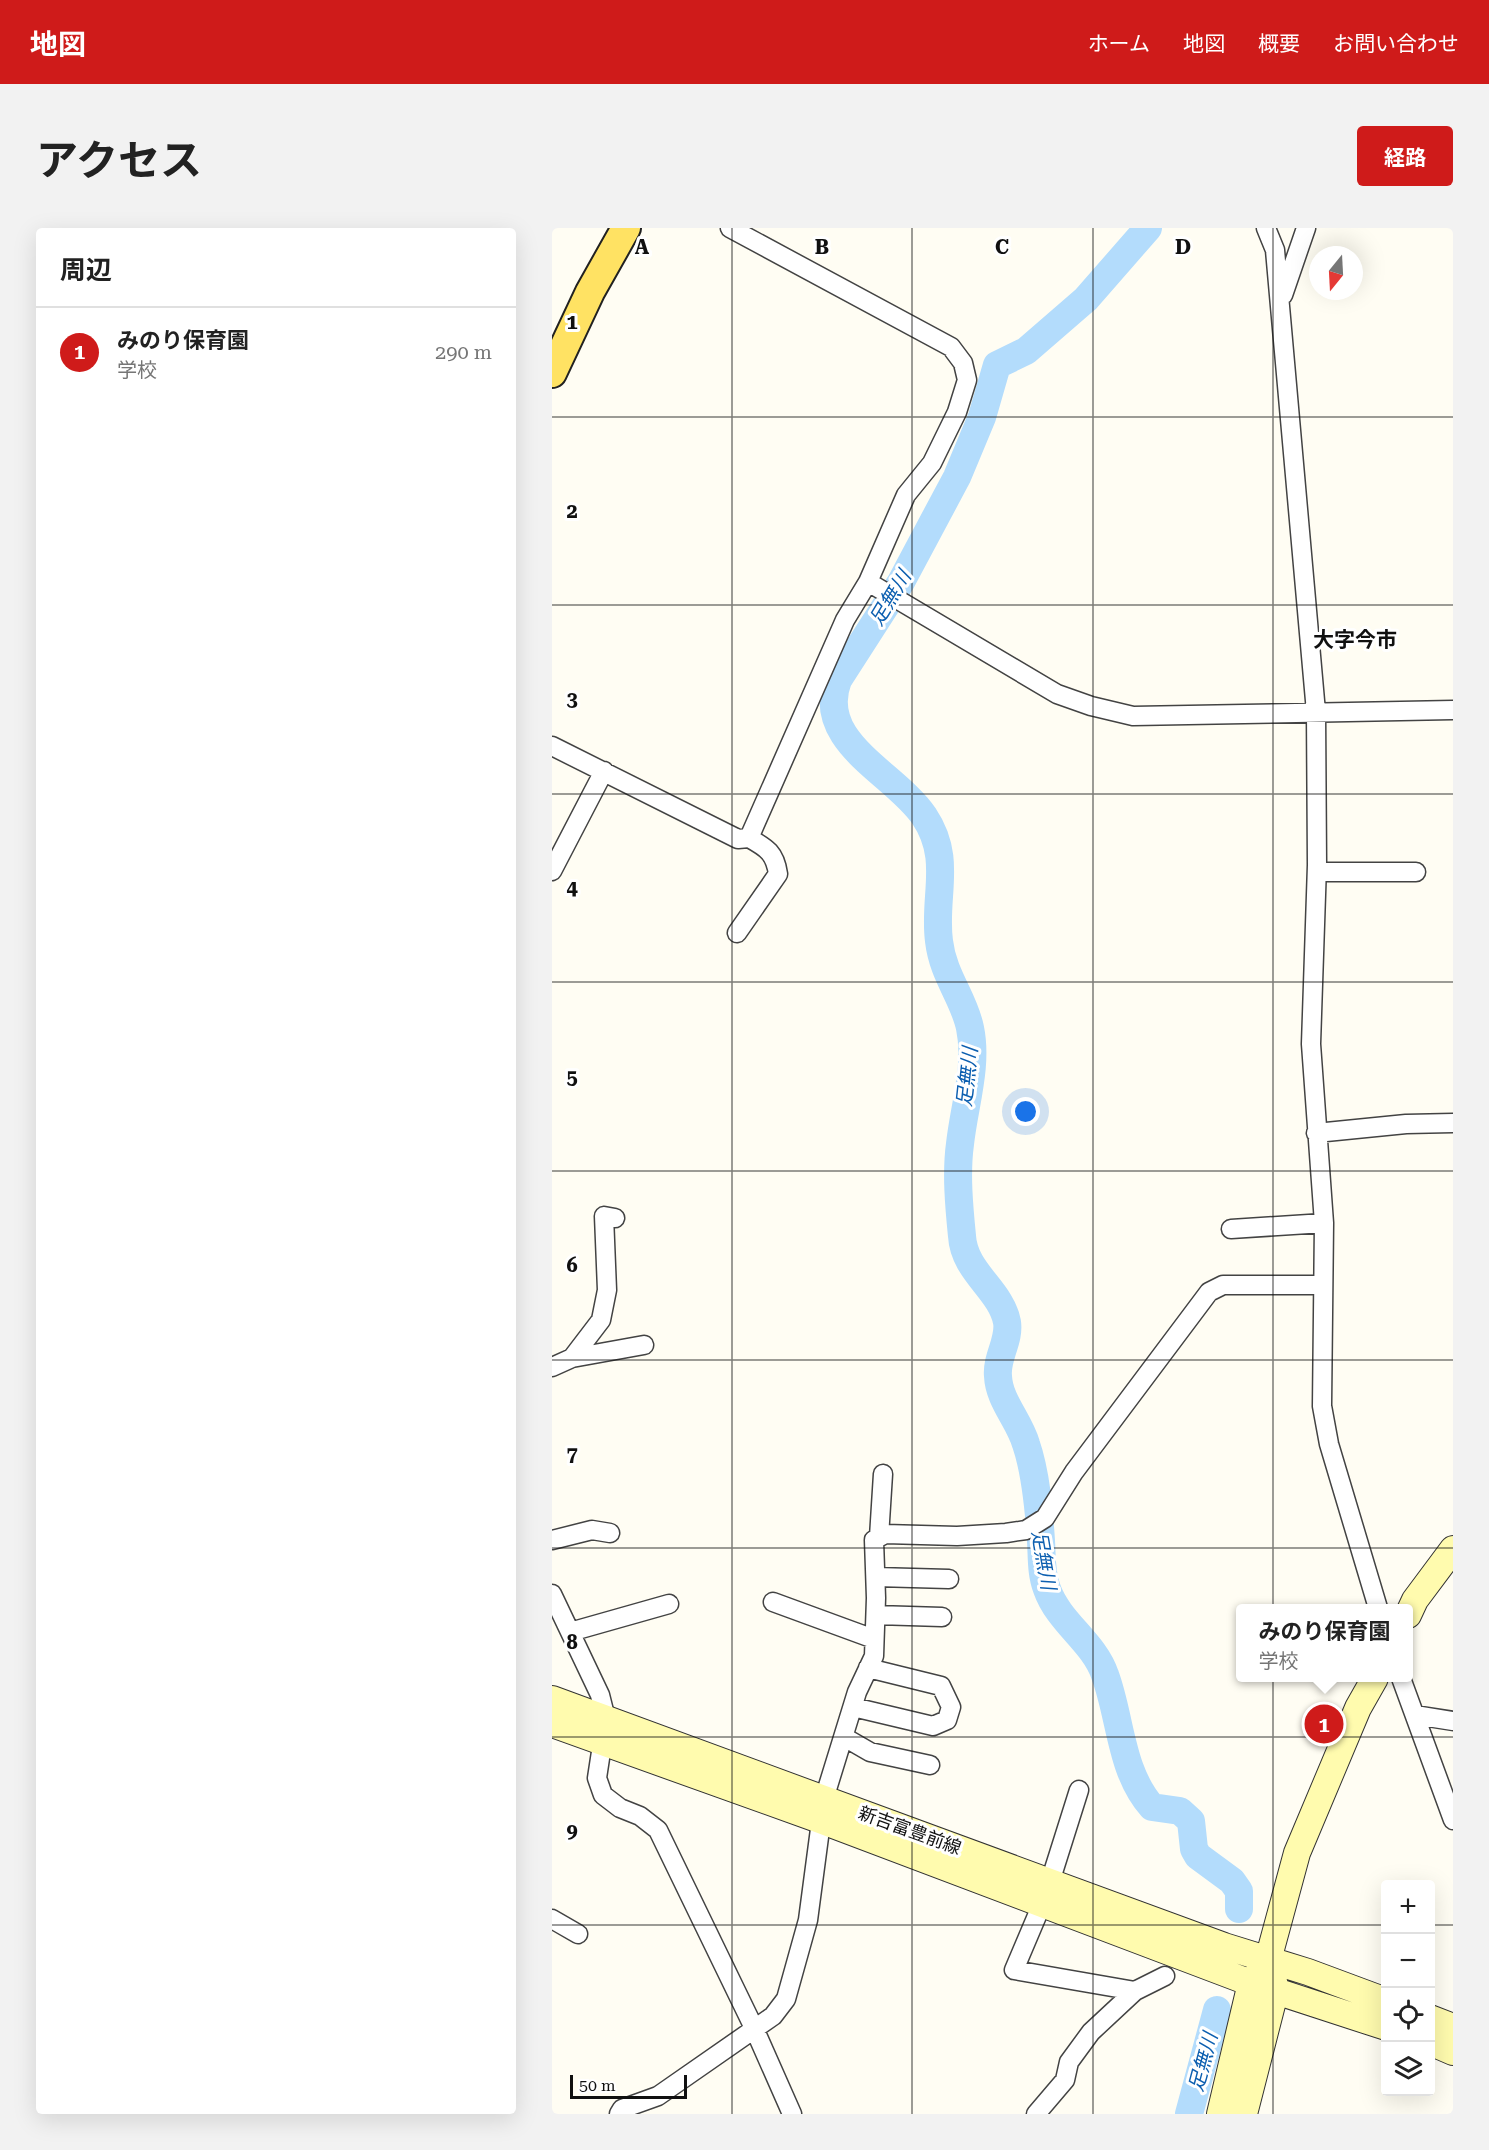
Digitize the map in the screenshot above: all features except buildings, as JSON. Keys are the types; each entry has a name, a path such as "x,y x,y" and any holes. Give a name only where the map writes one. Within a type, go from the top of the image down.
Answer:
{"main road":[{"path":"552,373 590,292 626,228"},
{"path":"1413,1605 1453,1549"},
{"path":"1220,2114 1251,1983 1268,1960 1297,1853 1358,1708 1372,1682"},
{"name":"新吉富豊前線","path":"552,1700 604,1730 1046,1893 1251,1983 1276,1989 1381,2025"},
{"name":"新吉富豊前線","path":"552,1724 604,1730"},
{"name":"新吉富豊前線","path":"1046,1893 1268,1960 1381,1999"},
{"path":"1244,2114 1276,1989 1268,1960"},
{"path":"1435,2020 1453,2028"},
{"path":"1435,2044 1453,2052"}],"street":[{"path":"730,228 951,347 963,363 967,386 932,463 906,495 868,582 845,620 749,838"},
{"path":"1266,228 1275,250 1316,711 1317,872 1311,1044 1324,1223 1323,1415 1329,1444 1377,1604"},
{"path":"1280,303 1306,228"},
{"path":"868,582 1057,694 1091,706 1133,716 1453,710"},
{"path":"552,746 738,839 749,838 769,849 776,860 778,874 737,933"},
{"path":"552,871 604,771"},
{"path":"1317,872 1416,872"},
{"path":"1316,1133 1406,1124 1453,1123"},
{"path":"572,1359 601,1320 607,1290 604,1216 615,1218"},
{"path":"1231,1229 1324,1223"},
{"path":"619,2114 622,2109 658,2096 773,2016 786,1999 808,1920 822,1810 852,1707 874,1656 876,1577 874,1540 885,1534 957,1536 1026,1530 1046,1518 1074,1472 1209,1292 1223,1285 1322,1285"},
{"path":"552,1367 572,1359 644,1345"},
{"path":"879,1537 883,1474"},
{"path":"552,1539 592,1530 610,1533"},
{"path":"876,1577 949,1579"},
{"path":"552,1594 600,1695 604,1730 597,1778 603,1795 620,1808 640,1815 658,1830 754,2028 792,2114"},
{"path":"773,1602 874,1639"},
{"path":"570,1632 669,1604"},
{"path":"876,1615 942,1617"},
{"path":"852,1707 933,1726 947,1719 951,1707 941,1686 868,1668"},
{"path":"1403,1682 1453,1820"},
{"path":"1415,1715 1453,1721"},
{"path":"844,1737 870,1752 930,1766"},
{"path":"1079,1790 1046,1893 1014,1970 1135,1991"},
{"path":"552,1919 578,1934"},
{"path":"1036,2114 1065,2080 1069,2062 1091,2032 1135,1991 1166,1976"}],"waterway":[{"name":"足無川","path":"1148,228 1086,299 1026,351 997,365 982,417 957,477 901,582 838,680 834,702 837,721 847,739 861,755 911,800 924,816 938,847 940,863 938,924 941,954 967,1017 972,1042 970,1086 958,1166 962,1236 969,1260 998,1300 1007,1322 1007,1336 998,1369 999,1385 1005,1402 1023,1435 1032,1467 1038,1504 1045,1583 1052,1601 1100,1663 1110,1692 1127,1761 1141,1793 1152,1807 1180,1811 1191,1821 1194,1849 1198,1856 1232,1881 1239,1891 1239,1909"},
{"name":"足無川","path":"1189,2114 1217,2010"}],"place":[{"name":"みのり保育園","path":"1324,1724"}],"district":[{"name":"大字今市","path":"1355,640"}]}
